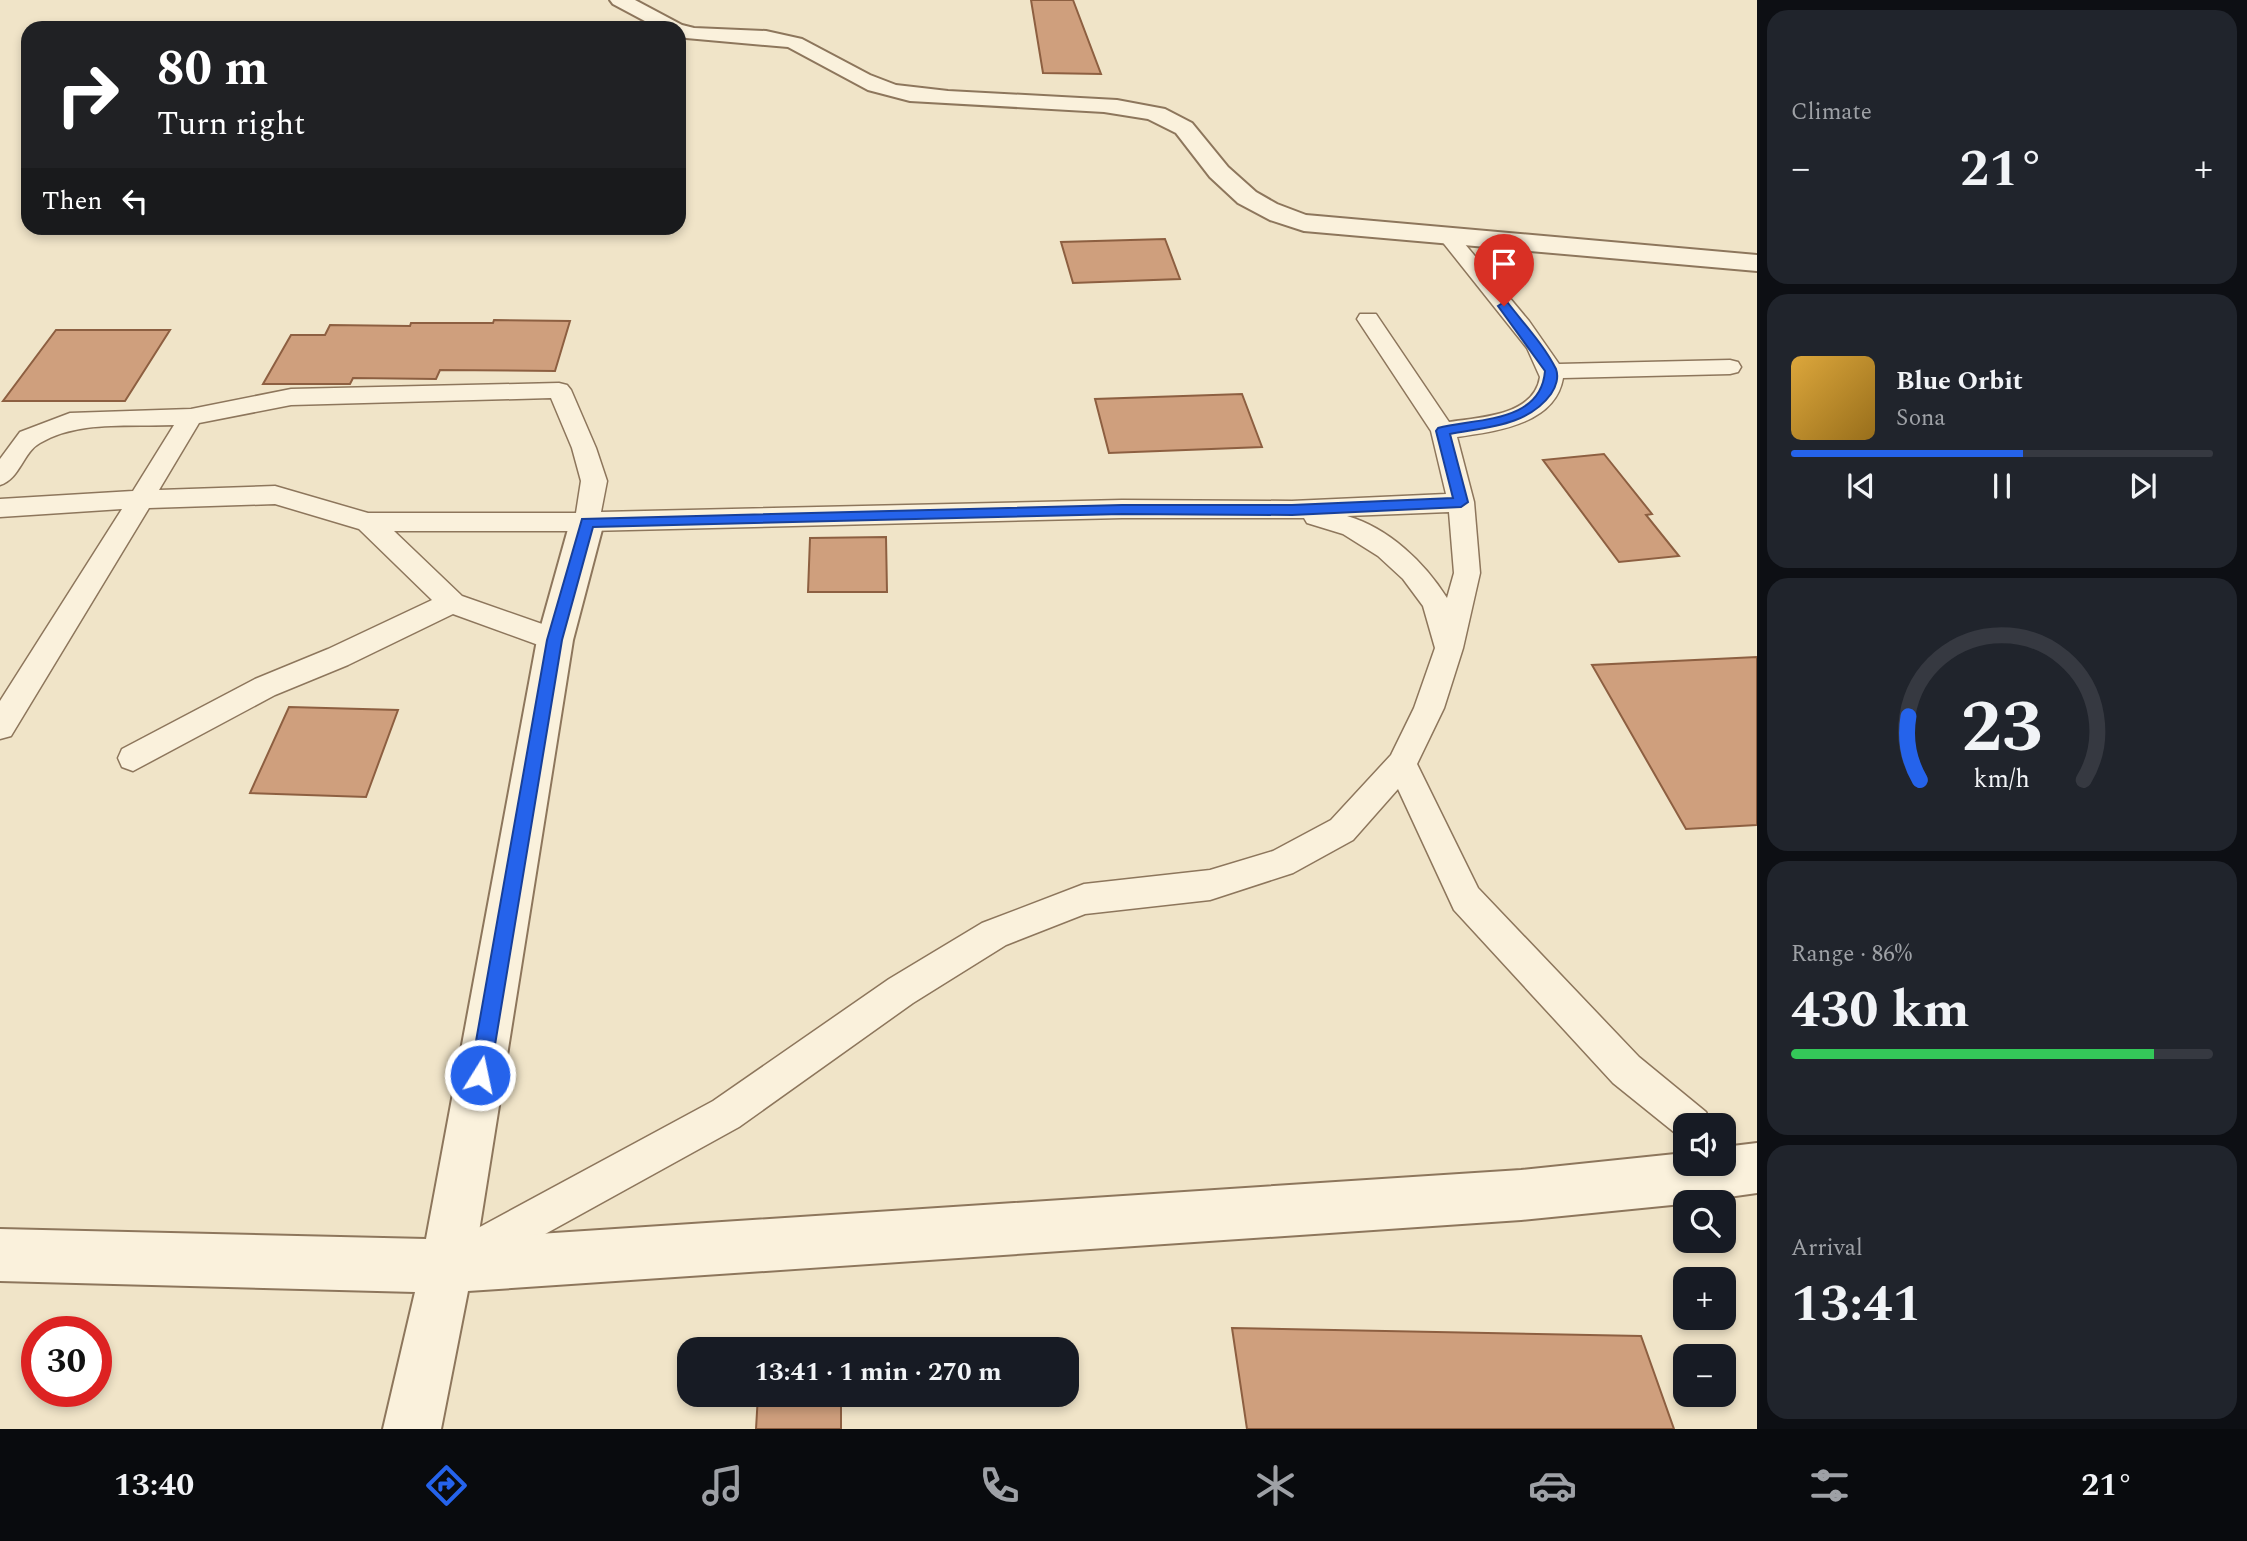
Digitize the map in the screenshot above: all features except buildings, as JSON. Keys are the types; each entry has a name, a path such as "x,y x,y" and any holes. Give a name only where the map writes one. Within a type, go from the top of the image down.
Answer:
{"street":[{"path":"620,0 660,21"},
{"path":"686,31 712,37 792,42 811,49 871,86 908,94 1110,106 1143,111 1170,119 1186,129 1219,172 1236,189 1260,207 1281,217 1304,223 1757,263"},
{"path":"412,1429 447,1266 555,640 587,522"},
{"path":"0,1255 447,1266 1521,1195 1672,1180 1742,1163"}],"lane":[{"path":"1443,431 1511,418 1529,409 1537,404 1550,387 1551,371 1529,337 1447,235"},
{"path":"447,1266 726,1114 901,991 994,934 1084,899 1210,885 1281,863 1342,830 1402,764 1429,708 1449,648 1467,573 1461,502 1443,431 1368,319"},
{"path":"1551,371 1730,367"},
{"path":"0,476 29,438 70,421 191,417 292,397 559,390 584,448 594,481 587,522"},
{"path":"0,727 191,417"},
{"path":"0,508 141,499 275,495 368,522 587,522 1122,509 1292,510 1461,502"},
{"path":"1292,510 1352,527 1387,549 1413,572 1436,603 1449,648"},
{"path":"368,522 452,603 555,640"},
{"path":"133,758 265,687 338,657 452,603"},
{"path":"1402,764 1466,899 1626,1070 1678,1113"}],"route":[{"path":"480,1075 555,640 587,522 1122,509 1292,510 1461,502 1443,431 1511,418 1537,404 1550,387 1551,371 1504,306"}]}
